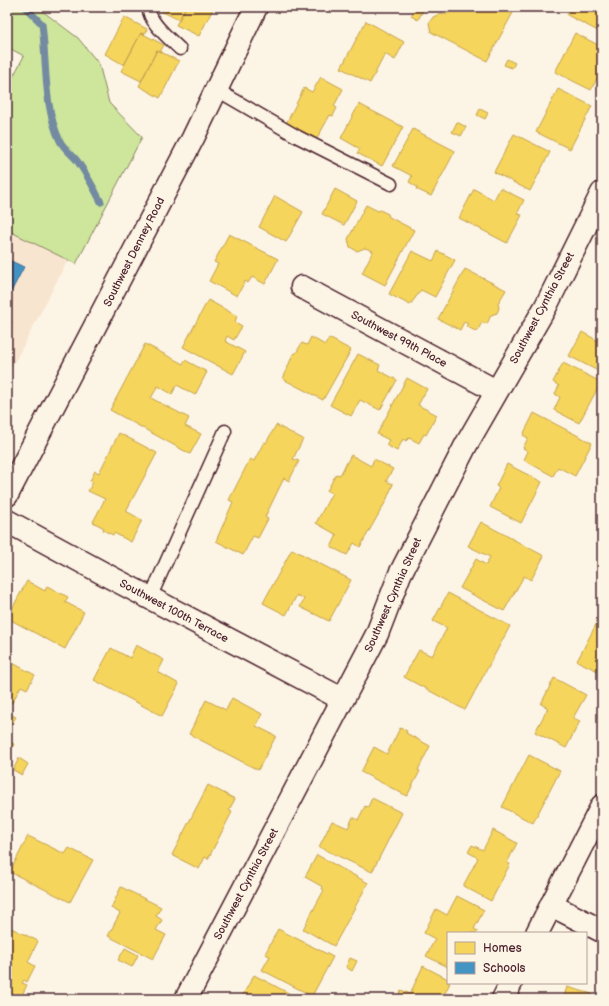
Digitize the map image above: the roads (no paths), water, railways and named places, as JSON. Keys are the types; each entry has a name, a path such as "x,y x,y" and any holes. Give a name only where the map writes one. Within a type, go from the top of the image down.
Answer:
{"street":[{"name":"Southwest Denney Road","path":"7,495 217,90 256,7"},
{"name":"Southwest Cynthia Street","path":"186,999 377,634 400,574 496,391 546,306 602,193"},
{"name":"Southwest 99th Place","path":"302,287 496,391"},
{"name":"Southwest 100th Terrace","path":"7,521 342,699"},
{"path":"538,932 602,806"},
{"path":"551,905 602,931"},
{"path":"503,999 510,984"}],"lane":[{"path":"149,7 148,12 151,19 180,49"},
{"path":"217,90 298,137 391,184"},
{"path":"150,598 225,431"}],"waterway":[{"path":"25,7 42,24 48,98 60,141 78,162 101,202"}]}
